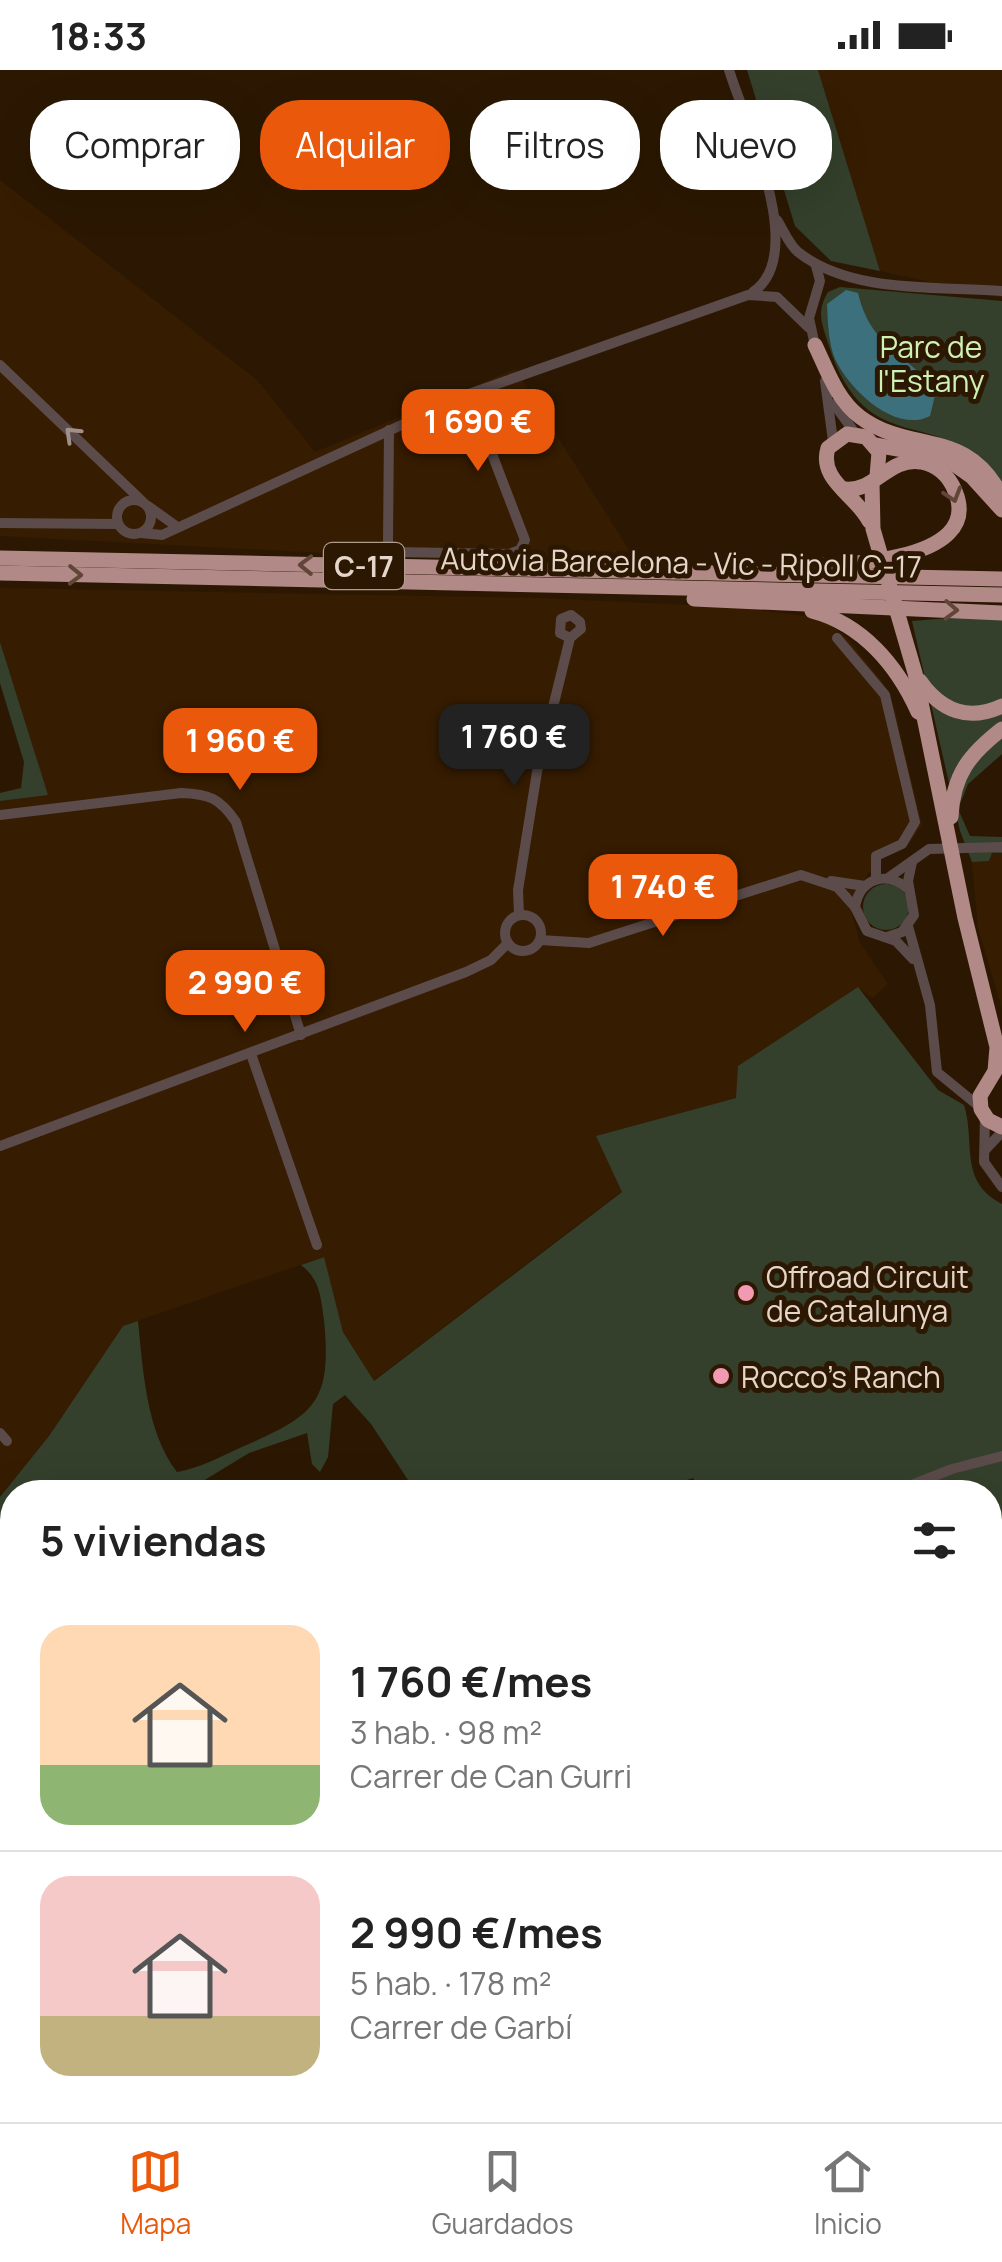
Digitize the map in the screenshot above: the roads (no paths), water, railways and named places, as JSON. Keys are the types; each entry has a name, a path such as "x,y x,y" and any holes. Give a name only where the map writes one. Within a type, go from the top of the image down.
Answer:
{"highway":[{"path":"815,345 835,387 859,416 884,429 962,452 988,474 1002,497"},
{"path":"873,530 826,468 833,441 855,434 875,445 944,457 972,477 1002,510"},
{"path":"875,445 880,458 873,530 915,673 993,1025 998,1055 983,1112 1002,1130"},
{"path":"602,579 833,563 918,552 946,538 958,510 955,490 944,474 928,464 908,462 875,480 845,490"},
{"name":"Autovia Barcelona - Vic - Ripoll C-17","path":"0,556 1002,595"},
{"name":"Autovia Barcelona - Vic - Ripoll C-17","path":"0,574 1002,579"},
{"path":"602,579 636,596 1002,614"},
{"path":"784,604 832,617 877,650 906,688 931,743"},
{"path":"915,673 930,696 957,712 977,714 1002,706"},
{"path":"950,836 955,783 977,746 1002,729"},
{"path":"993,1025 1002,1044"}],"street":[{"path":"729,70 777,220 799,253 855,279 1002,291"},
{"path":"0,523 118,524 130,534 162,535 469,394 748,295 770,274 775,262 777,220"},
{"path":"775,262 785,254 799,253"},
{"path":"816,264 817,290 810,328 829,394 833,441"},
{"path":"770,274 783,300 810,328"},
{"path":"748,295 805,302 817,290 855,279"},
{"path":"0,366 145,503 176,526"},
{"path":"389,430 388,542 392,552 509,554 520,550 525,540 469,394"},
{"path":"829,394 855,434"},
{"path":"118,524 122,504 145,503"},
{"path":"141,533 151,521 145,503"},
{"path":"519,916 518,890 540,756 570,638"},
{"path":"836,638 885,696 915,822 902,844 876,856 876,881"},
{"path":"0,815 181,794 208,794 224,804 236,822 301,1035"},
{"path":"856,907 876,881 936,847 1002,847"},
{"path":"912,862 908,889 915,908 908,926 932,1018 935,1066 944,1082 983,1112 986,1169 1002,1187"},
{"path":"508,943 525,951 540,940 589,943 792,876 876,881 908,889"},
{"path":"826,881 845,892 856,907 862,926 886,937 917,964"},
{"path":"519,916 537,922 540,940"},
{"path":"508,943 507,926 519,916"},
{"path":"886,937 908,926"},
{"path":"0,1146 466,972 490,960 508,943"},
{"path":"251,1054 317,1245"},
{"path":"958,1089 992,1079"},
{"path":"985,1150 1002,1130"},
{"path":"924,1480 1002,1456"}],"water":[{"path":"846,290 858,293 880,338 936,391 930,416 916,420 888,414 862,395 842,371 831,346 827,304"}],"place":[{"name":"Offroad Circuit de Catalunya","path":"746,1293"},
{"name":"Rocco's Ranch","path":"721,1376"}],"park label":[{"name":"Parc de l'Estany","path":"931,363"}]}
